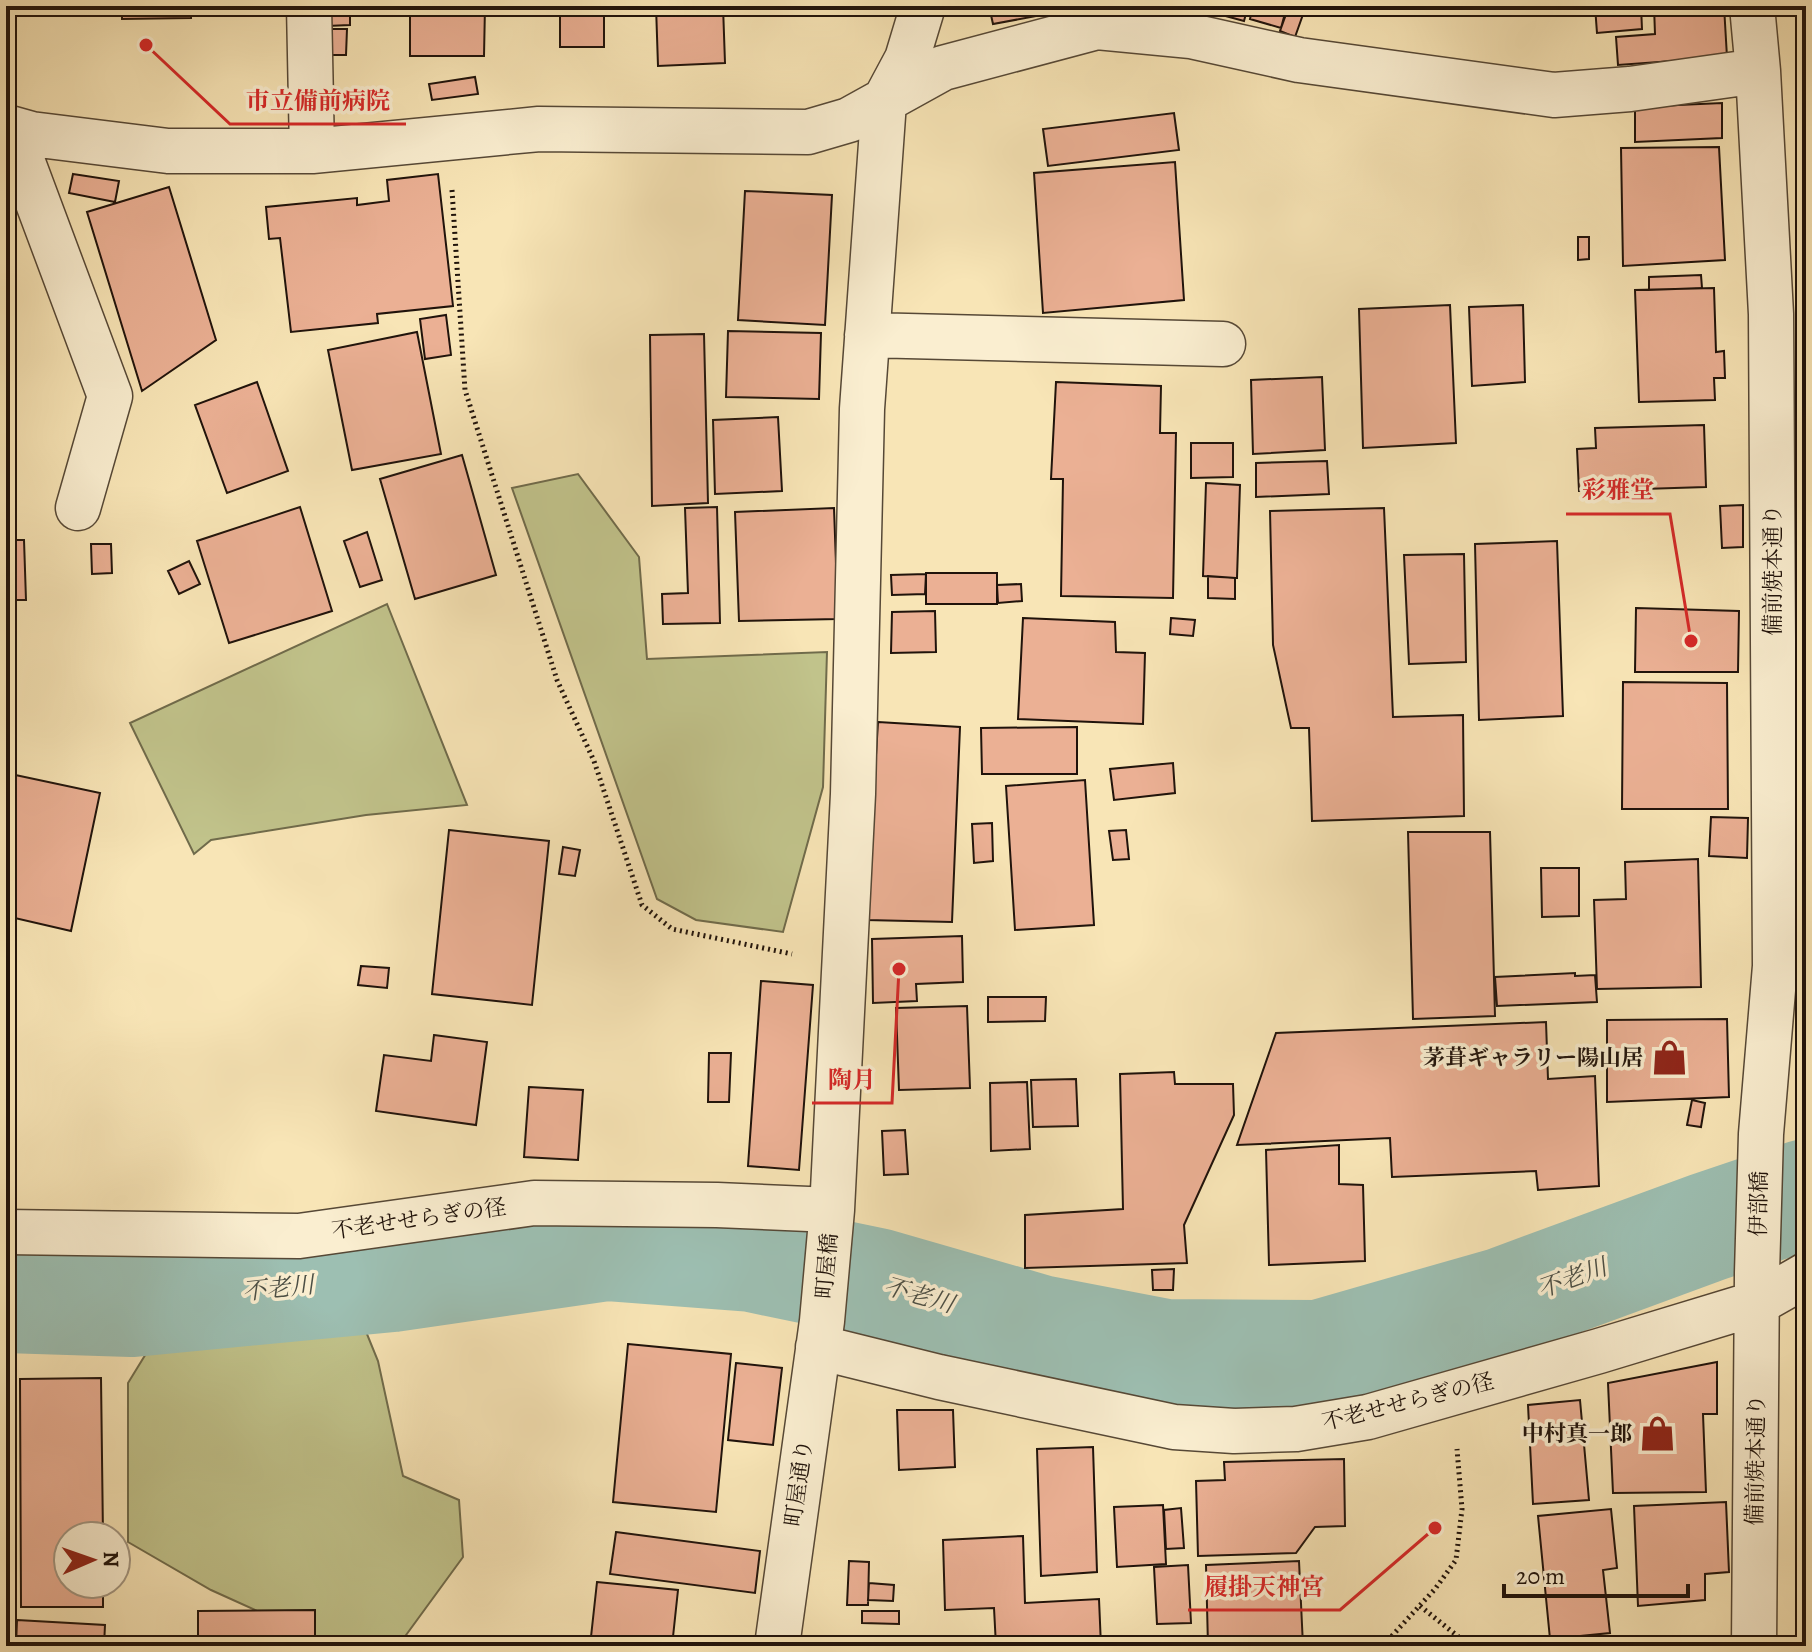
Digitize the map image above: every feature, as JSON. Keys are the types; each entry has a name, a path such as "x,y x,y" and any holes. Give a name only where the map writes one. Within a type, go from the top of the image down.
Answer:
{"street":[{"path":"309,6 312,151"},
{"path":"884,102 907,59 923,6"},
{"name":"備前焼本通り","path":"1752,6 1771,314 1775,966 1761,1134"},
{"path":"8,127 31,134 168,151 312,151 539,129 808,132 849,120 943,68 1097,27 1191,36 1299,60 1554,95 1630,89 1758,71"},
{"name":"町屋橋","path":"820,1334 832,1210 853,794 862,409 884,102"},
{"path":"8,127 110,396 78,508"},
{"path":"867,335 1223,344"},
{"name":"伊部橋","path":"1757,1288 1761,1134"},
{"name":"不老せせらぎの径","path":"6,1232 299,1236 534,1203 832,1210"},
{"name":"不老せせらぎの径","path":"820,1334 939,1377 1174,1427 1234,1431 1296,1429 1368,1417 1599,1351 1757,1288 1806,1275"},
{"name":"備前焼本通り","path":"1754,1646 1757,1288"},
{"name":"町屋通り","path":"777,1646 820,1334"}],"path":[{"path":"450,138 465,390 557,680 594,761 642,905 672,929 769,951 844,963"},
{"path":"1385,1646 1456,1560 1462,1509 1452,1393"},
{"path":"1420,1606 1470,1646"}],"green space":[{"path":"578,474 639,557 647,659 827,652 823,787 783,932 696,920 657,899 512,488"},
{"path":"387,604 467,805 366,815 211,840 194,854 130,723"},
{"path":"358,1312 378,1361 403,1476 459,1500 463,1557 398,1646 279,1646 275,1619 211,1590 132,1544 132,1520 128,1520 128,1383 163,1326"}],"building":[{"path":"122,6 191,6 191,18 122,19"},
{"path":"327,6 350,6 350,25 327,26"},
{"path":"410,6 485,6 484,56 410,56"},
{"path":"656,6 723,6 725,63 658,66"},
{"path":"989,6 1085,6 1085,7 993,24"},
{"path":"1225,6 1248,6 1244,21 1222,15"},
{"path":"1253,6 1287,6 1281,28 1250,19"},
{"path":"1289,6 1306,6 1295,37 1280,31"},
{"path":"1595,6 1641,6 1642,29 1597,33"},
{"path":"1654,6 1724,6 1727,57 1618,65 1616,37 1655,34"},
{"path":"560,7 604,7 604,47 560,47"},
{"path":"328,29 347,29 346,55 327,55"},
{"path":"475,77 478,94 432,100 429,84"},
{"path":"1722,103 1722,138 1635,142 1635,107"},
{"path":"1174,113 1179,150 1048,166 1043,129"},
{"path":"1719,147 1725,260 1623,266 1621,148"},
{"path":"1175,162 1184,300 1043,313 1034,173"},
{"path":"73,174 119,181 115,202 69,193"},
{"path":"438,174 453,306 377,314 378,323 291,332 280,238 269,239 266,207 357,198 357,205 389,201 387,180"},
{"path":"169,187 216,340 142,391 87,212"},
{"path":"745,191 832,195 825,325 738,320"},
{"path":"1578,237 1589,237 1589,259 1578,260"},
{"path":"1701,275 1702,288 1649,290 1649,277"},
{"path":"1714,288 1716,352 1724,351 1725,378 1714,378 1715,400 1639,402 1635,290"},
{"path":"1450,305 1456,443 1363,448 1359,309"},
{"path":"1523,305 1525,382 1472,386 1469,307"},
{"path":"446,315 451,355 425,359 420,319"},
{"path":"728,331 821,333 819,399 726,397"},
{"path":"417,332 441,454 352,470 328,350"},
{"path":"704,334 708,503 652,506 650,335"},
{"path":"1806,343 1806,489 1802,344"},
{"path":"1322,377 1325,450 1253,454 1251,380"},
{"path":"257,382 288,471 227,493 195,405"},
{"path":"1056,382 1161,386 1160,433 1176,433 1173,598 1061,596 1063,479 1051,479"},
{"path":"778,417 782,491 715,494 713,420"},
{"path":"1704,425 1706,487 1579,491 1577,449 1596,448 1595,428"},
{"path":"1191,443 1233,443 1233,477 1191,478"},
{"path":"462,455 496,575 415,599 380,479"},
{"path":"1327,461 1329,494 1256,497 1256,463"},
{"path":"1206,483 1240,485 1237,578 1203,576"},
{"path":"1743,505 1743,547 1722,548 1720,506"},
{"path":"300,507 332,611 229,643 197,541"},
{"path":"717,507 720,623 663,624 662,594 688,593 685,508"},
{"path":"834,508 838,619 739,621 735,512"},
{"path":"1384,508 1393,717 1463,715 1464,816 1312,821 1309,728 1291,728 1273,645 1270,511"},
{"path":"367,532 382,580 360,587 344,541"},
{"path":"6,540 24,540 26,600 6,600"},
{"path":"1557,541 1563,716 1479,720 1475,544"},
{"path":"91,544 111,544 112,573 92,574"},
{"path":"1464,554 1466,662 1409,664 1404,555"},
{"path":"189,561 200,584 179,594 168,571"},
{"path":"926,573 997,573 997,604 926,604"},
{"path":"926,574 925,594 892,595 891,575"},
{"path":"1208,576 1235,578 1235,599 1208,598"},
{"path":"1021,584 1022,601 998,603 997,585"},
{"path":"1636,608 1739,611 1738,672 1635,672"},
{"path":"935,611 936,652 891,653 892,612"},
{"path":"1023,618 1115,622 1116,652 1145,653 1143,724 1018,719"},
{"path":"1171,618 1195,620 1193,636 1170,634"},
{"path":"1623,682 1727,683 1728,809 1622,809"},
{"path":"878,722 960,727 952,922 866,920"},
{"path":"1077,727 1077,774 982,774 981,728"},
{"path":"1173,763 1175,793 1114,800 1110,769"},
{"path":"6,773 100,793 71,931 6,916"},
{"path":"1085,780 1094,925 1015,930 1006,786"},
{"path":"1711,817 1748,818 1747,858 1709,856"},
{"path":"992,823 993,861 974,863 972,824"},
{"path":"449,830 549,841 532,1005 432,994"},
{"path":"1126,830 1129,859 1113,860 1109,831"},
{"path":"1408,832 1490,832 1495,1016 1413,1019"},
{"path":"563,847 580,850 575,876 559,874"},
{"path":"1698,859 1701,987 1597,989 1594,900 1626,899 1625,862"},
{"path":"1541,868 1579,868 1579,916 1542,917"},
{"path":"962,936 963,982 916,984 917,1001 873,1003 872,939"},
{"path":"361,966 389,968 387,988 358,985"},
{"path":"1575,973 1575,976 1595,975 1597,1002 1497,1006 1495,977"},
{"path":"761,981 813,985 799,1170 748,1166"},
{"path":"988,997 1046,997 1045,1021 988,1022"},
{"path":"967,1006 970,1088 899,1090 896,1008"},
{"path":"1727,1019 1729,1097 1607,1102 1607,1020"},
{"path":"1546,1022 1548,1079 1595,1076 1599,1186 1538,1190 1536,1171 1392,1177 1390,1138 1237,1145 1276,1033"},
{"path":"434,1035 487,1042 476,1125 376,1111 384,1055 431,1061"},
{"path":"709,1053 731,1053 729,1102 708,1102"},
{"path":"1174,1072 1175,1084 1233,1084 1234,1115 1184,1225 1187,1263 1025,1268 1025,1215 1123,1209 1120,1074"},
{"path":"1076,1079 1078,1126 1033,1127 1031,1080"},
{"path":"1027,1082 1030,1149 991,1151 990,1083"},
{"path":"529,1087 583,1090 578,1160 524,1157"},
{"path":"1692,1100 1705,1103 1701,1127 1687,1125"},
{"path":"905,1130 908,1174 884,1175 882,1131"},
{"path":"1339,1145 1339,1184 1363,1185 1365,1261 1269,1265 1266,1150"},
{"path":"1174,1269 1173,1290 1153,1290 1152,1270"},
{"path":"628,1344 731,1354 716,1512 613,1502"},
{"path":"1717,1362 1717,1414 1703,1414 1706,1492 1613,1493 1608,1383"},
{"path":"736,1363 782,1368 773,1445 728,1440"},
{"path":"101,1378 103,1520 52,1520 52,1600 103,1600 103,1607 21,1607 20,1379"},
{"path":"1580,1400 1589,1500 1533,1504 1528,1405"},
{"path":"897,1410 953,1410 955,1467 899,1470"},
{"path":"1093,1447 1097,1572 1041,1576 1037,1449"},
{"path":"1344,1459 1345,1526 1315,1527 1296,1553 1198,1556 1196,1481 1225,1480 1224,1462"},
{"path":"1726,1502 1729,1572 1705,1574 1705,1600 1638,1606 1634,1506"},
{"path":"1163,1505 1166,1564 1117,1567 1114,1507"},
{"path":"1181,1508 1184,1548 1166,1549 1164,1510"},
{"path":"1611,1509 1617,1568 1603,1570 1610,1633 1550,1639 1538,1516"},
{"path":"616,1532 760,1551 755,1593 610,1574"},
{"path":"1023,1536 1025,1603 1099,1599 1101,1646 996,1646 994,1608 945,1610 943,1540"},
{"path":"849,1561 869,1562 868,1605 847,1605"},
{"path":"1299,1561 1303,1646 1208,1646 1206,1565"},
{"path":"1188,1565 1191,1623 1157,1624 1154,1567"},
{"path":"597,1582 678,1590 672,1646 590,1646"},
{"path":"869,1583 894,1585 893,1601 868,1600"},
{"path":"315,1610 315,1646 198,1646 198,1611"},
{"path":"862,1611 899,1611 899,1624 862,1623"},
{"path":"17,1620 105,1625 104,1646 16,1646"},
{"path":"917,1638 917,1646 811,1646 811,1642"},
{"path":"1592,1638 1593,1646 1564,1646 1564,1641"}],"waterway":[{"name":"不老川","path":"6,1298 132,1302 392,1277 606,1246 752,1257 877,1283 1040,1330 1165,1354 1319,1355 1504,1302 1806,1194"}],"place":[{"name":"市立備前病院","path":"146,45"},
{"name":"彩雅堂","path":"1691,641"},
{"name":"陶月","path":"899,969"},
{"name":"茅葺ギャラリー陽山居","path":"1669,1058"},
{"name":"中村真一郎","path":"1658,1434"},
{"name":"履掛天神宮","path":"1435,1528"}]}
